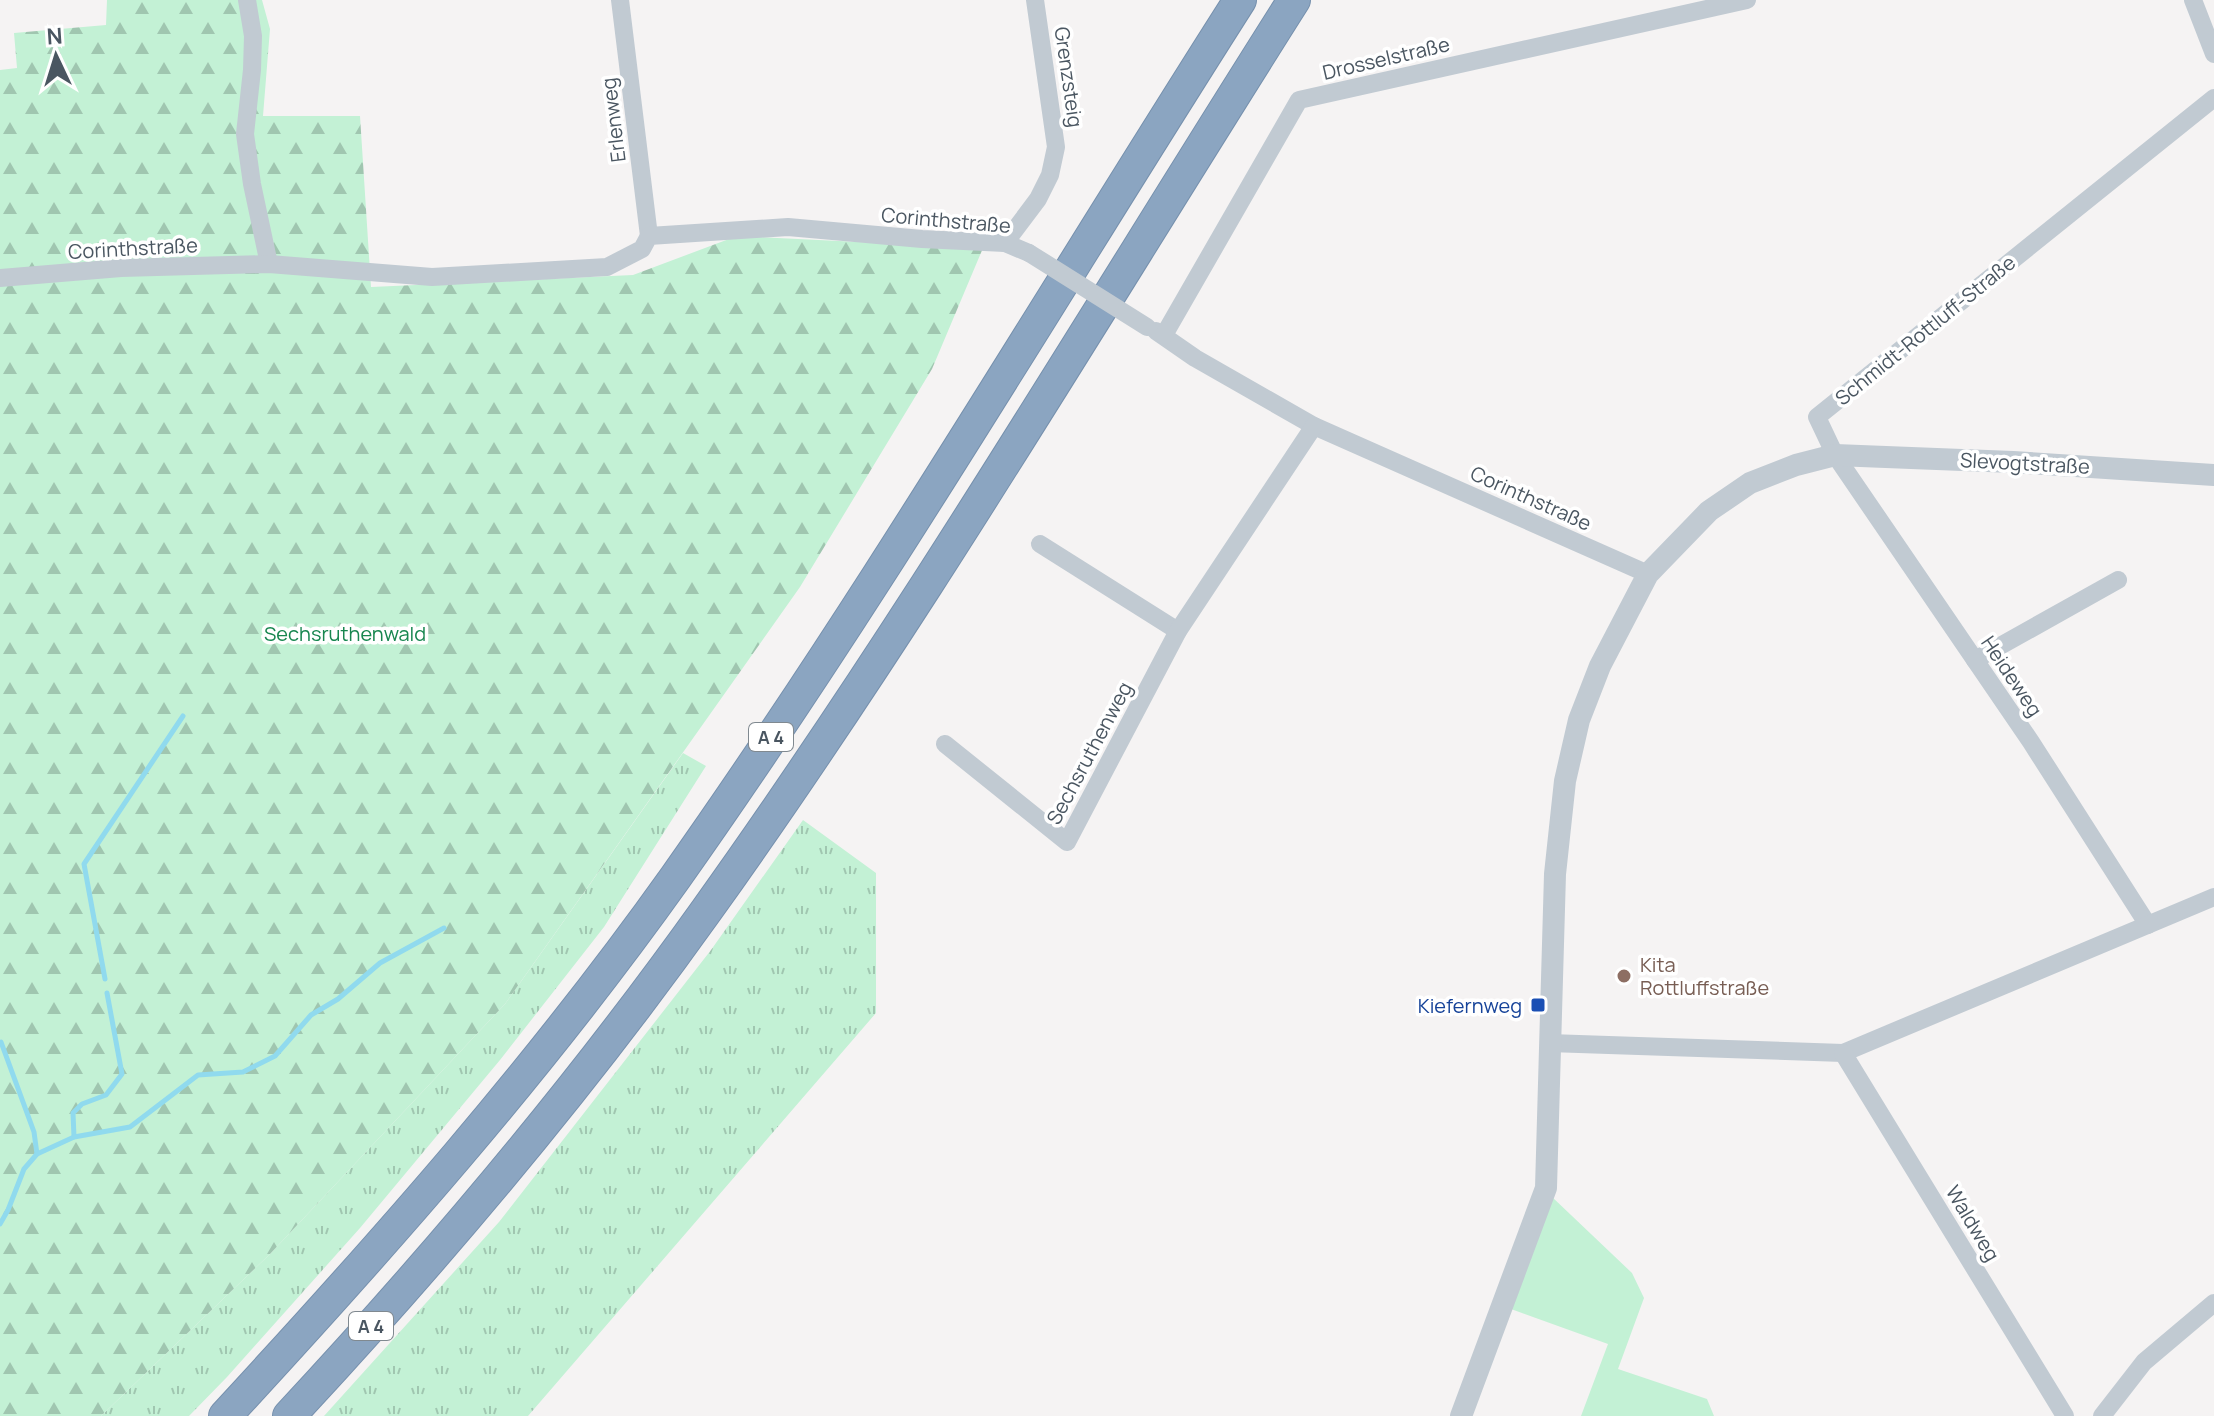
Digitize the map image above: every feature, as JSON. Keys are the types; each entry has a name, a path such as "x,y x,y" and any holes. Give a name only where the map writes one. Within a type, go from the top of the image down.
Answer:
{"highway":[{"name":"A 4","path":"225,1416 355,1276 520,1083 673,880 824,659 1240,0"},
{"name":"A 4","path":"289,1416 481,1201 565,1099 707,911 831,731 1294,0"}],"street":[{"path":"247,0 253,59 245,134 269,264"},
{"name":"Erlenweg","path":"620,0 649,236"},
{"name":"Grenzsteig","path":"1005,243 1038,199 1050,175 1056,147 1035,0"},
{"name":"Drosselstraße","path":"1164,335 1299,100 1747,0"},
{"path":"2193,0 2214,54"},
{"name":"Schmidt-Rottluff-Straße","path":"1835,455 1817,417 2214,98"},
{"name":"Corinthstraße","path":"0,278 121,268 269,264 432,277 607,267 642,249 649,236 788,227 1005,243 1029,253 1164,335 1195,358 1314,426 1648,574"},
{"name":"Sechsruthenweg","path":"945,744 1067,842 1178,631 1314,426"},
{"path":"1461,1416 1546,1188 1555,874 1565,781 1579,720 1600,666 1648,574 1709,511 1750,483 1796,465 1835,455"},
{"name":"Slevogtstraße","path":"1835,455 2214,475"},
{"name":"Heideweg","path":"1835,455 1975,660 2148,925"},
{"path":"1040,544 1178,631"},
{"path":"1975,660 2118,580"},
{"path":"1549,1043 1843,1053 2214,897"},
{"name":"Waldweg","path":"1843,1053 2065,1416"},
{"path":"2102,1416 2144,1362 2214,1303"}],"green space":[{"name":"Sechsruthenwald","path":"107,0 262,0 270,29 263,116 360,116 371,287 633,275 737,236 983,248 932,369 800,587 505,1004 270,1254 101,1416 0,1416 0,70 17,68 14,33 106,25"},
{"path":"683,753 706,766 604,927 500,1060 360,1228 189,1416 101,1416 270,1254 505,1004"},
{"path":"803,820 876,873 876,1013 528,1416 324,1416 499,1222 711,950"},
{"path":"1551,1196 1632,1273 1644,1298 1618,1369 1707,1399 1714,1416 1581,1416 1608,1344 1511,1309"}],"waterway":[{"path":"105,979 84,864 183,716"},
{"path":"0,1224 24,1169 37,1154 74,1137 130,1127 198,1075 243,1072 275,1056 311,1015 338,999 380,963 444,928"},
{"path":"74,1137 73,1113 82,1104 106,1095 122,1074 107,993"},
{"path":"1,1042 34,1132 37,1154"}],"place":[{"name":"Kita Rottluffstraße","path":"1624,976"},
{"name":"Kiefernweg","path":"1538,1005"}]}
